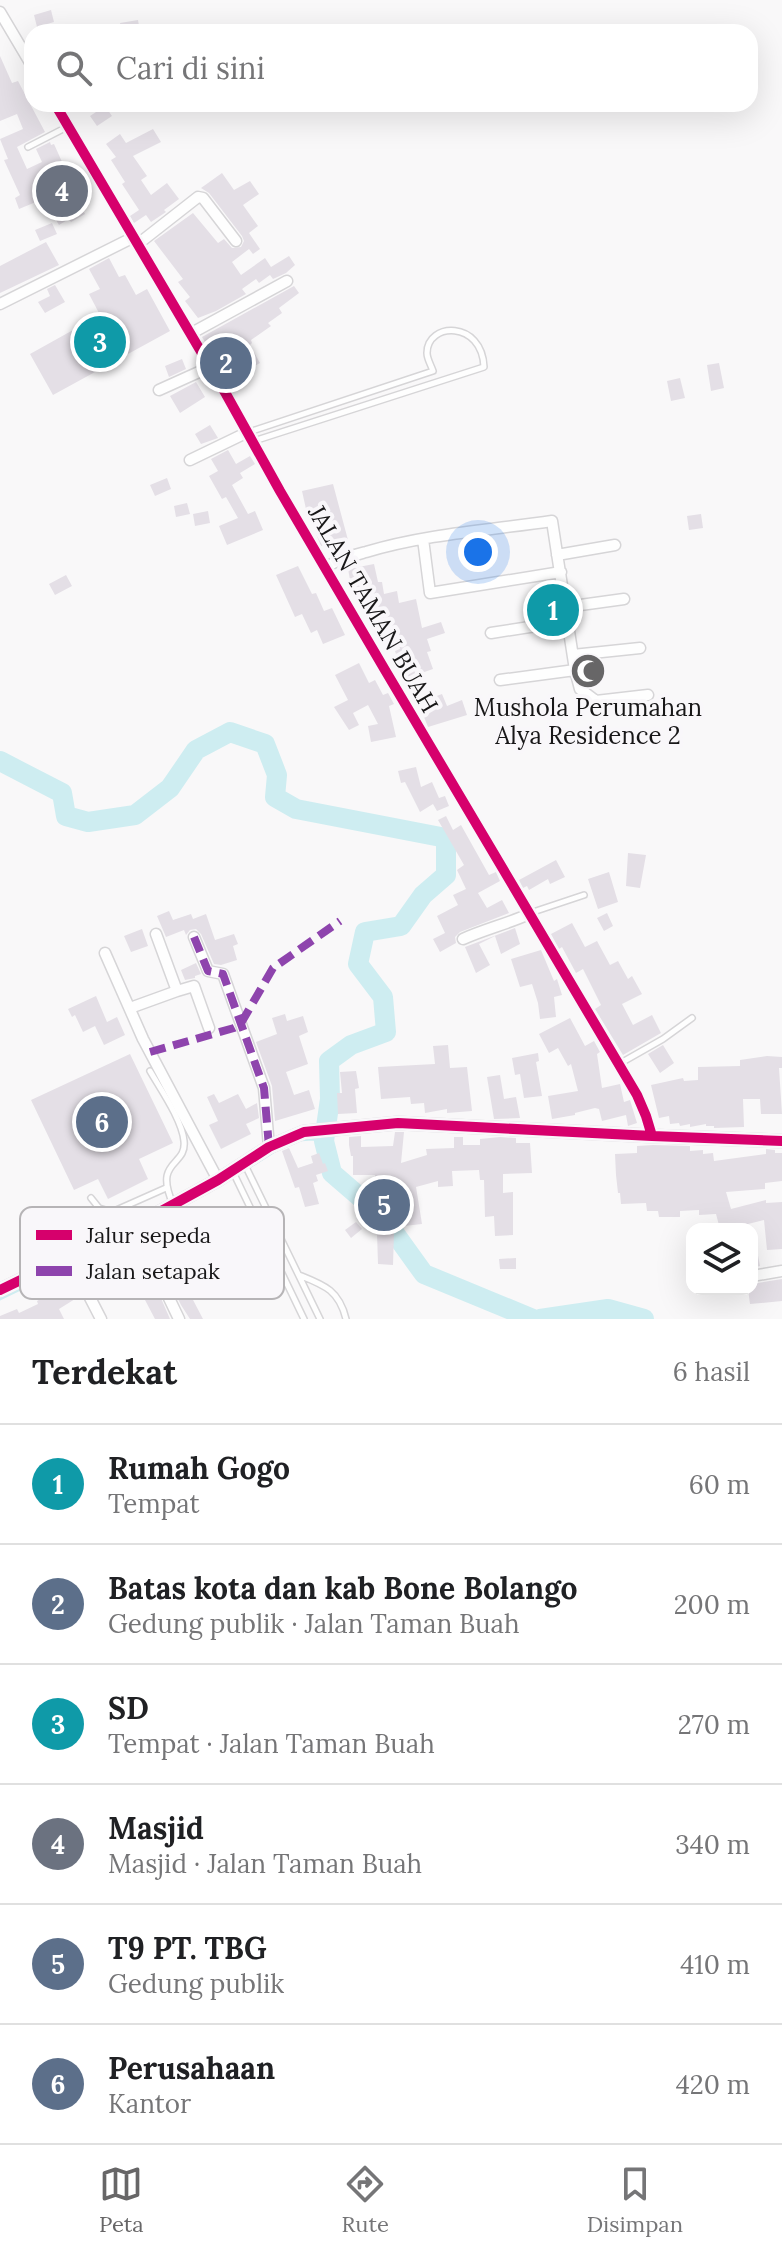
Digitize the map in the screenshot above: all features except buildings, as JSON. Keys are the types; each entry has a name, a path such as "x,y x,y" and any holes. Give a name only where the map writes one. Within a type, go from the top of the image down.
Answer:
{"street":[{"path":"0,12 24,52"},
{"name":"JALAN TAMAN BUAH","path":"60,112 637,1095 652,1136"},
{"path":"0,304 136,240 198,197 203,198 236,241"},
{"path":"190,334 287,281"},
{"path":"159,390 210,367"},
{"path":"190,460 251,437"},
{"path":"325,568 335,561 381,547 552,521 580,689 596,701 648,695"},
{"path":"423,539 430,593 561,572"},
{"path":"557,555 615,545"},
{"path":"566,607 624,599"},
{"path":"491,633 568,621"},
{"path":"573,655 640,648"},
{"path":"500,680 575,670"},
{"path":"463,939 529,914"},
{"path":"156,934 177,991"},
{"path":"194,937 208,971 223,974 264,1088 269,1147"},
{"path":"105,953 173,1097 218,1180"},
{"path":"130,1008 194,986 209,1028"},
{"path":"169,1207 269,1147 304,1132 343,1127 398,1123 782,1141"},
{"path":"758,1275 782,1271"},
{"path":"0,1290 20,1282"},
{"path":"91,1299 101,1319"},
{"path":"169,1299 179,1319"}],"lane":[{"path":"28,147 68,126"},
{"path":"457,329 472,337 484,362 484,367 251,437 433,371 427,355 428,346 431,339 450,330 457,329"},
{"path":"529,914 584,895"},
{"path":"619,1064 692,1018"},
{"path":"150,1071 181,1128 185,1143 182,1155 169,1167 166,1188 173,1205"},
{"path":"244,1163 265,1207"},
{"path":"232,1170 251,1207"},
{"path":"123,1207 166,1188"},
{"path":"91,1198 98,1207"},
{"path":"284,1246 320,1319"},
{"path":"298,1275 328,1287 342,1305 346,1319"},
{"path":"284,1277 304,1319"}],"waterway":[{"path":"0,761 62,793 66,816 88,822 135,815 170,788 196,750 230,732 265,744 277,775 275,797 296,809 446,838 446,875 423,895 401,926 365,932 358,964 383,997 386,1032 351,1045 329,1061 330,1099 324,1141 332,1173 383,1217 424,1274 533,1319"},
{"path":"299,1140 324,1141"},
{"path":"251,1166 278,1149"},
{"path":"0,1299 20,1289"},
{"path":"540,1319 608,1309 644,1319"}],"marked path":[{"path":"150,1052 240,1025 273,968 340,921"},
{"path":"194,937 208,971 223,974 264,1088 269,1147"}],"cycle path":[{"path":"60,112 637,1095 652,1136"},
{"path":"169,1207 269,1147 304,1132 398,1123 782,1141"},
{"path":"0,1290 20,1280"}],"place":[{"name":"Masjid","path":"62,191"},
{"name":"SD","path":"100,342"},
{"name":"Batas kota dan kab Bone Bolango","path":"226,363"},
{"name":"Rumah Gogo","path":"553,610"},
{"name":"Mushola Perumahan Alya Residence 2","path":"588,671"},
{"name":"Perusahaan","path":"102,1122"},
{"name":"T9 PT. TBG","path":"384,1205"}]}
